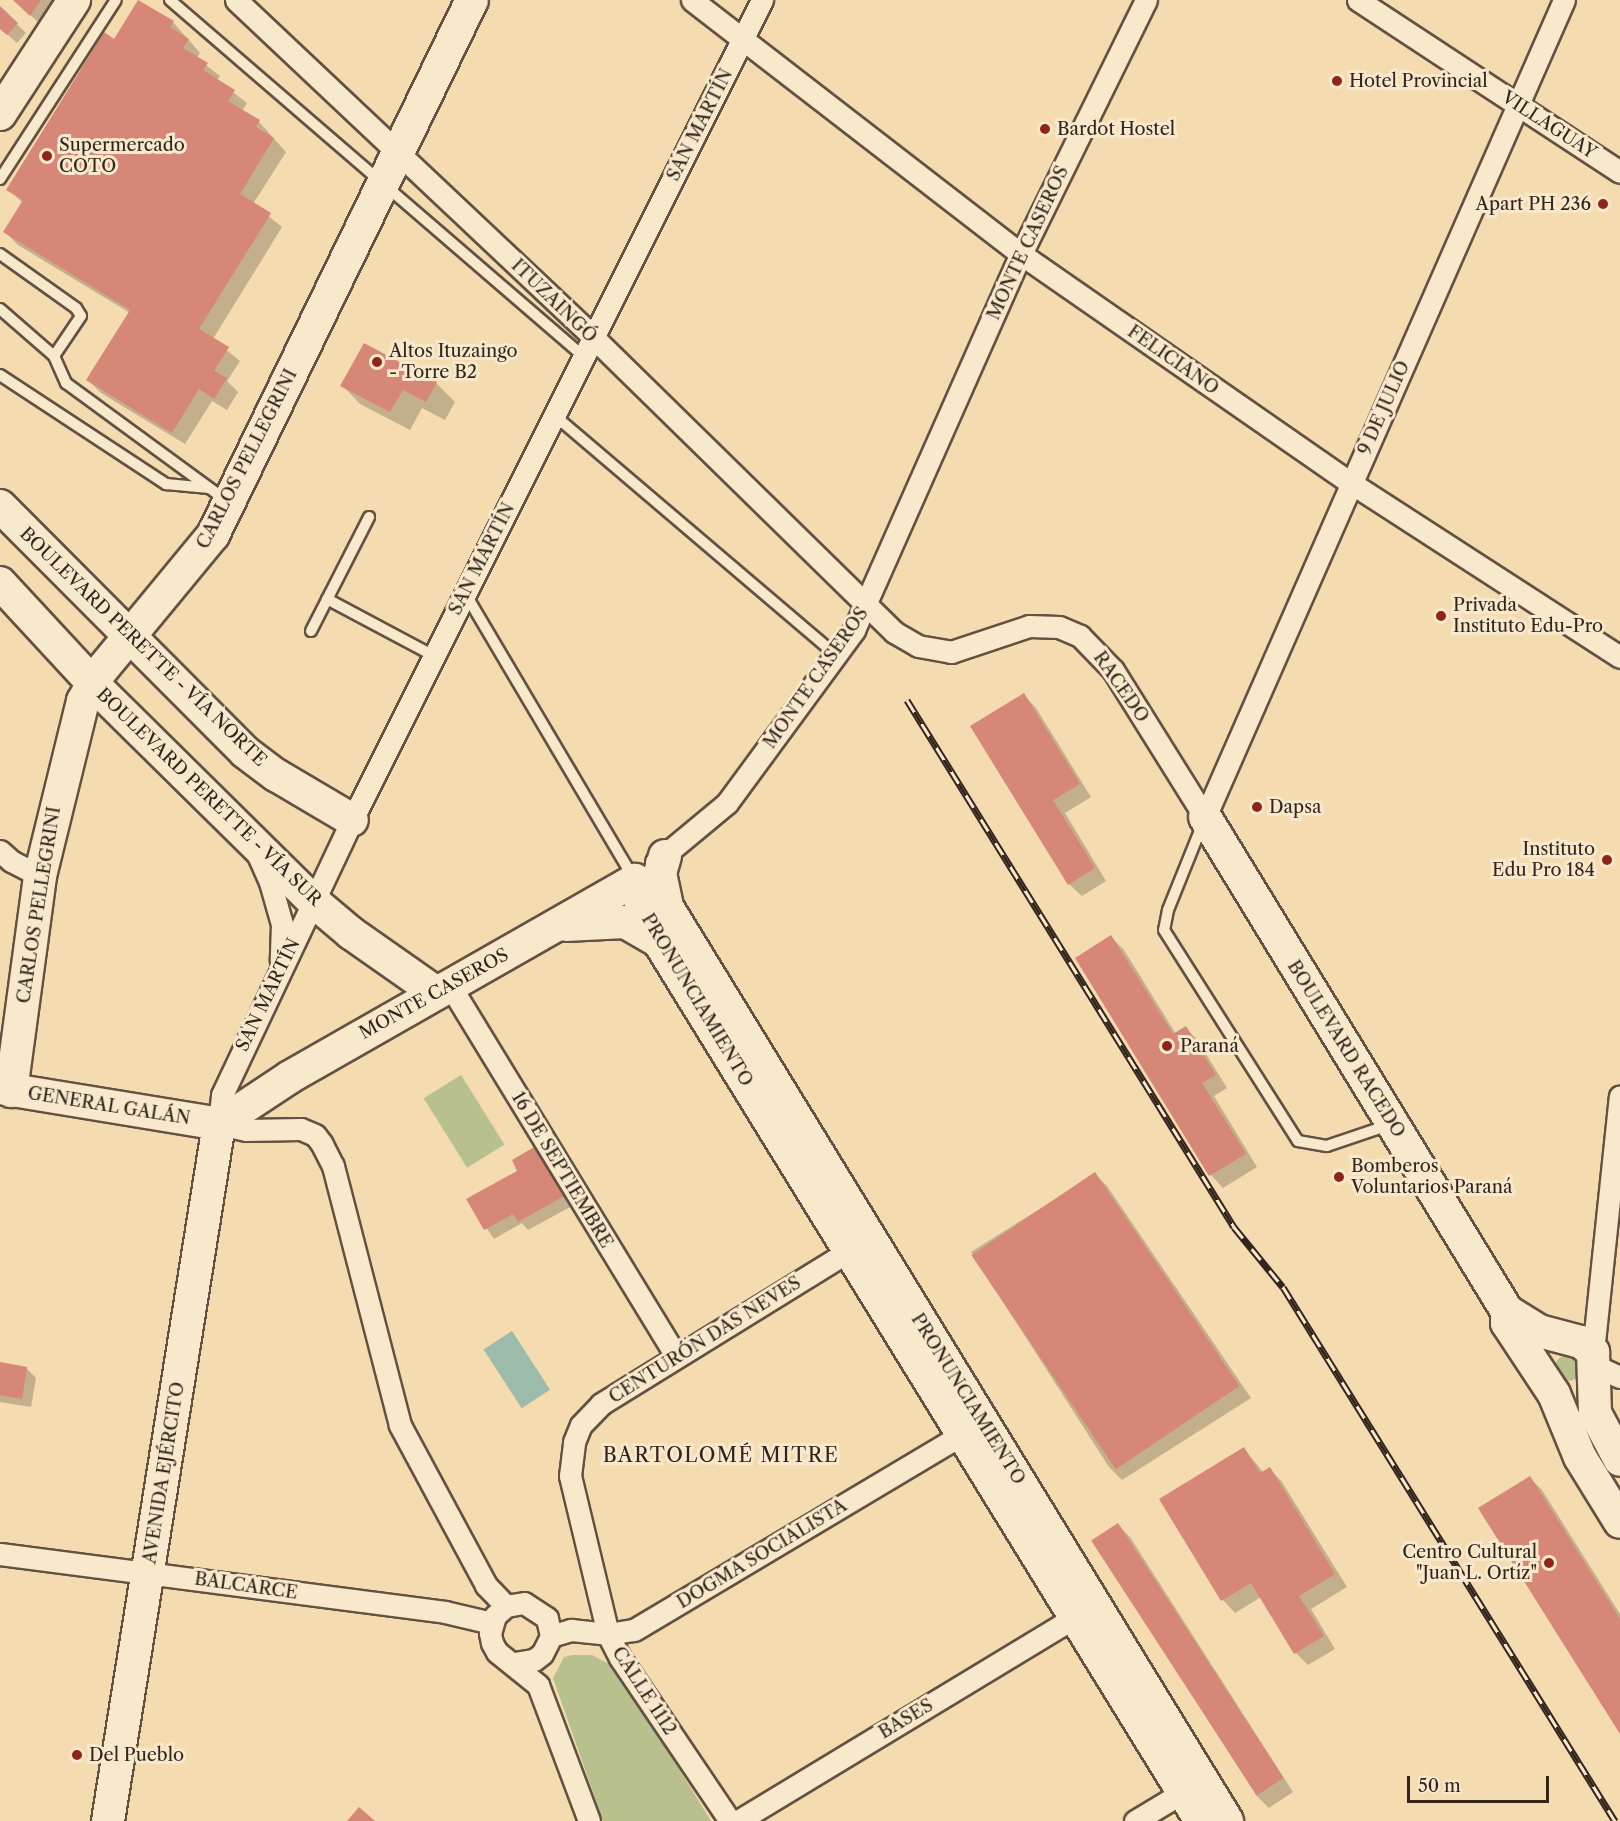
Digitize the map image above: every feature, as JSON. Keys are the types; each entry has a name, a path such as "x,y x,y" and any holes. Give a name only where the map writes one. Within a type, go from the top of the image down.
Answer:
{"street":[{"path":"0,114 74,0"},
{"name":"ITUZAINGÓ","path":"236,0 398,152 588,347 868,606"},
{"name":"CARLOS PELLEGRINI","path":"6,1089 40,876 73,735 92,682 204,549 219,495 381,186 472,0"},
{"name":"FELICIANO","path":"692,0 1021,254 1351,483 1620,657"},
{"name":"SAN MARTÍN","path":"219,1124 226,1081 279,971 352,820 762,0"},
{"name":"MONTE CASEROS","path":"219,1124 290,1077 442,988 555,927 635,880 727,803 836,655 868,606 1021,254 1146,0"},
{"name":"VILLAGUAY","path":"1358,0 1620,172"},
{"name":"9 DE JULIO","path":"1205,817 1520,105 1564,0"},
{"name":"BOULEVARD PERETTE - VÍA NORTE","path":"0,506 128,638 262,766 352,820"},
{"name":"BOULEVARD PERETTE - VÍA SUR","path":"0,583 92,682 314,901 351,933 442,988"},
{"name":"RACEDO","path":"868,606 894,632 918,646 951,652 1029,626 1059,627 1080,636 1113,670 1205,817"},
{"name":"BOULEVARD RACEDO","path":"1205,817 1508,1311 1594,1363"},
{"path":"250,838 270,882 282,924 279,971"},
{"path":"0,851 10,861 40,876"},
{"path":"665,856 660,873 667,907"},
{"name":"PRONUNCIAMIENTO","path":"635,880 667,907 1227,1821"},
{"name":"PRONUNCIAMIENTO","path":"635,880 645,920 1201,1821"},
{"path":"555,927 625,922 658,941"},
{"name":"16 DE SEPTIEMBRE","path":"442,988 676,1356"},
{"name":"GENERAL GALÁN","path":"6,1089 219,1124"},
{"path":"1620,1096 1594,1363 1595,1413 1620,1460"},
{"path":"219,1124 246,1130 301,1129 315,1135 322,1144 333,1166 400,1425 486,1586 506,1606"},
{"name":"AVENIDA EJÉRCITO","path":"108,1821 219,1124"},
{"name":"CENTURÓN DAS NEVES","path":"574,1442 581,1425 601,1404 849,1251"},
{"name":"BOULEVARD RACEDO","path":"1508,1311 1507,1323 1547,1383 1580,1457 1620,1522"},
{"path":"1546,1349 1594,1363 1583,1390 1547,1383 1546,1349"},
{"name":"DOGMA SOCIALISTA","path":"551,1636 571,1630 608,1634 634,1630 963,1434"},
{"name":"CALLE 1112","path":"574,1442 570,1476 608,1634 620,1658 730,1821"},
{"name":"BALCARCE","path":"0,1554 445,1612 492,1623"},
{"path":"514,1662 534,1660 548,1646 551,1636 550,1626 541,1610 524,1603 506,1606 492,1623 490,1633 497,1652 514,1662 538,1685 589,1821"},
{"name":"BASES","path":"738,1821 1075,1617"},
{"path":"1135,1821 1183,1792"}],"lane":[{"path":"0,179 116,0"},
{"path":"170,0 381,186 588,347"},
{"path":"0,254 76,308 81,316 54,356"},
{"path":"0,309 54,356 66,383 219,495"},
{"path":"0,375 166,483 219,495"},
{"path":"554,415 836,655"},
{"path":"311,631 369,517"},
{"path":"465,593 635,880"},
{"path":"327,599 434,656"},
{"path":"1205,817 1168,910 1164,930 1298,1141 1327,1146 1393,1124"}],"green space":[{"path":"461,1075 504,1145 467,1168 424,1098"},
{"path":"1568,1355 1577,1359 1581,1368 1577,1377 1568,1381 1559,1377 1555,1368 1559,1359"},
{"path":"592,1655 611,1665 625,1681 711,1821 603,1821 553,1678 564,1657"}],"shaded area":[{"path":"512,1331 550,1390 522,1408 483,1350"}],"building":[{"path":"13,0 41,0 30,16"},
{"path":"138,0 174,21 170,27 189,39 183,48 208,63 203,70 235,90 228,101 260,120 256,127 274,138 240,194 271,213 199,329 229,347 214,371 227,378 214,399 199,389 172,433 86,380 130,310 3,232 23,200 6,190 104,32 114,39"},
{"path":"0,6 18,23 7,35 0,29"},
{"name":"Altos Ituzaingo - Torre B2","path":"364,343 437,382 426,402 403,390 390,412 340,386"},
{"path":"1024,693 1080,784 1053,800 1095,868 1068,885 970,726"},
{"path":"1111,935 1173,1034 1186,1026 1216,1075 1202,1083 1246,1154 1209,1176 1075,958"},
{"path":"536,1146 564,1196 518,1222 513,1214 484,1230 466,1199 517,1171 512,1160"},
{"path":"1095,1172 1239,1386 1116,1469 971,1255"},
{"path":"0,1362 27,1367 22,1399 0,1395"},
{"path":"1244,1447 1260,1473 1270,1467 1335,1574 1299,1596 1324,1636 1294,1654 1251,1583 1221,1601 1159,1499"},
{"name":"Centro Cultural \"Juan L. Ortíz\"","path":"1530,1476 1620,1619 1620,1734 1478,1508"},
{"path":"1118,1523 1284,1778 1257,1795 1091,1540"},
{"path":"359,1807 375,1821 347,1821"}],"railway":[{"path":"907,700 1234,1227 1283,1287 1615,1821"}],"place":[{"name":"Hotel Provincial","path":"1337,81"},
{"name":"Bardot Hostel","path":"1045,129"},
{"name":"Supermercado COTO","path":"47,156"},
{"name":"Apart PH 236","path":"1603,204"},
{"name":"Altos Ituzaingo - Torre B2","path":"377,362"},
{"name":"Privada Instituto Edu-Pro","path":"1441,616"},
{"name":"Dapsa","path":"1257,807"},
{"name":"Instituto Edu Pro 184","path":"1607,860"},
{"name":"Paraná","path":"1167,1046"},
{"name":"Bomberos Voluntarios Paraná","path":"1339,1177"},
{"name":"Centro Cultural \"Juan L. Ortíz\"","path":"1549,1563"},
{"name":"Del Pueblo","path":"77,1755"}],"district":[{"name":"BARTOLOMÉ MITRE","path":"721,1455"}]}
